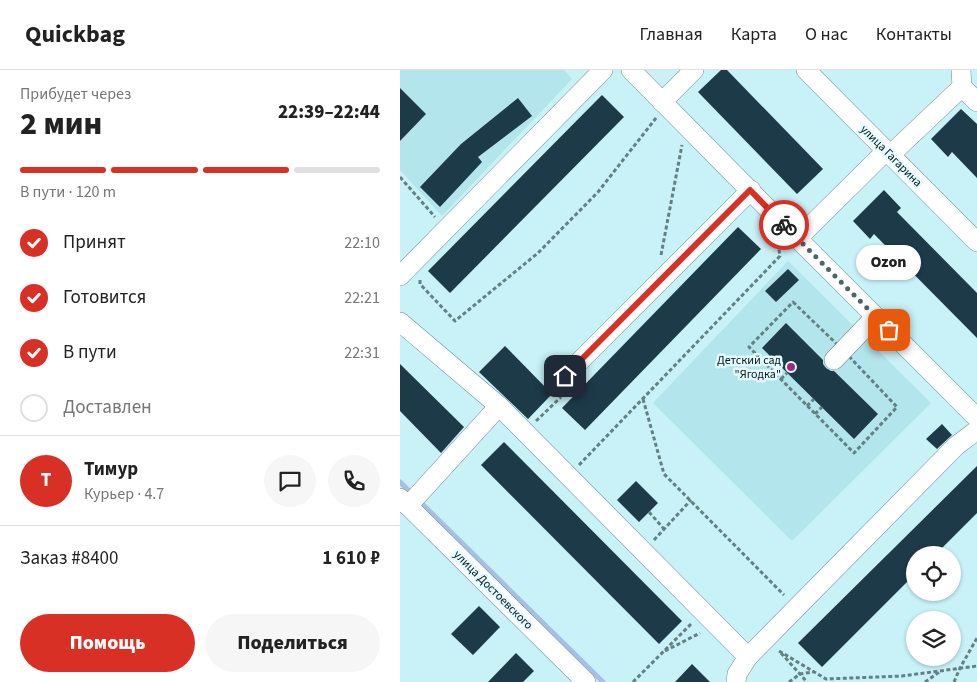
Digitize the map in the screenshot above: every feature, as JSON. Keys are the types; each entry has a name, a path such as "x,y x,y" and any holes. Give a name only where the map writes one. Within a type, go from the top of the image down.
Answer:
{"street":[{"path":"400,276 602,70"},
{"path":"631,70 976,417 956,446 748,657 737,674 736,682"},
{"path":"665,104 694,70"},
{"name":"улица Гагарина","path":"806,70 977,242"},
{"path":"793,235 888,153 961,78 977,102"},
{"path":"565,376 750,190"},
{"path":"838,355 875,317"},
{"path":"400,322 499,406 748,657"},
{"path":"404,502 499,406"},
{"name":"улица Достоевского","path":"404,502 586,682"}],"path":[{"path":"423,252 420,284 455,321 538,253 598,192 665,104"},
{"path":"661,257 686,125"},
{"path":"400,177 446,229"},
{"path":"568,476 780,256 778,244 793,235"},
{"path":"793,302 838,355 897,407 854,453 749,347 793,302"},
{"path":"780,379 787,373"},
{"path":"525,432 560,398 565,376"},
{"path":"643,398 664,474 797,607"},
{"path":"807,406 814,399"},
{"path":"815,414 822,407"},
{"path":"643,551 691,500"},
{"path":"649,512 664,529"},
{"path":"633,682 703,612"},
{"path":"662,652 716,625"},
{"path":"954,682 977,638"},
{"path":"807,682 778,650 826,679 902,676 977,666"},
{"path":"924,682 943,670"},
{"path":"789,682 800,674 814,672"}],"shaded area":[{"path":"400,70 564,70 572,79 442,216 400,170"},
{"name":"Детский сад \"Ягодка\"","path":"788,261 931,403 792,541 653,403"}],"building":[{"path":"721,70 727,70 823,169 797,194 698,92"},
{"path":"400,88 426,114 400,141"},
{"path":"602,95 624,117 450,293 428,271"},
{"path":"518,98 532,116 478,157 482,162 440,207 420,187 461,144"},
{"path":"961,109 977,124 977,178 952,152 948,157 931,139"},
{"path":"884,190 901,208 897,212 977,293 977,338 874,234 870,239 853,221"},
{"path":"738,227 761,249 585,430 562,408"},
{"path":"788,269 799,280 776,302 765,291"},
{"path":"786,323 823,360 826,368 834,371 878,414 854,439 762,348"},
{"path":"505,346 552,394 528,419 479,372"},
{"path":"400,364 464,427 441,453 400,411"},
{"path":"942,424 952,435 937,449 926,439"},
{"path":"504,442 682,621 659,644 481,465"},
{"path":"977,466 977,513 944,546 906,546 906,583 822,667 798,643"},
{"path":"636,481 658,503 639,522 617,500"},
{"path":"479,606 500,627 473,655 451,634"},
{"path":"516,653 534,671 523,682 488,682"},
{"path":"692,664 710,682 675,682"}],"waterway":[{"path":"400,482 603,682"}],"way so far":[{"path":"784,225 889,330"}],"place":[{"name":"Ozon","path":"889,330"},
{"name":"Детский сад \"Ягодка\"","path":"791,367"}],"route":[{"path":"565,376 750,190 784,225"}]}
